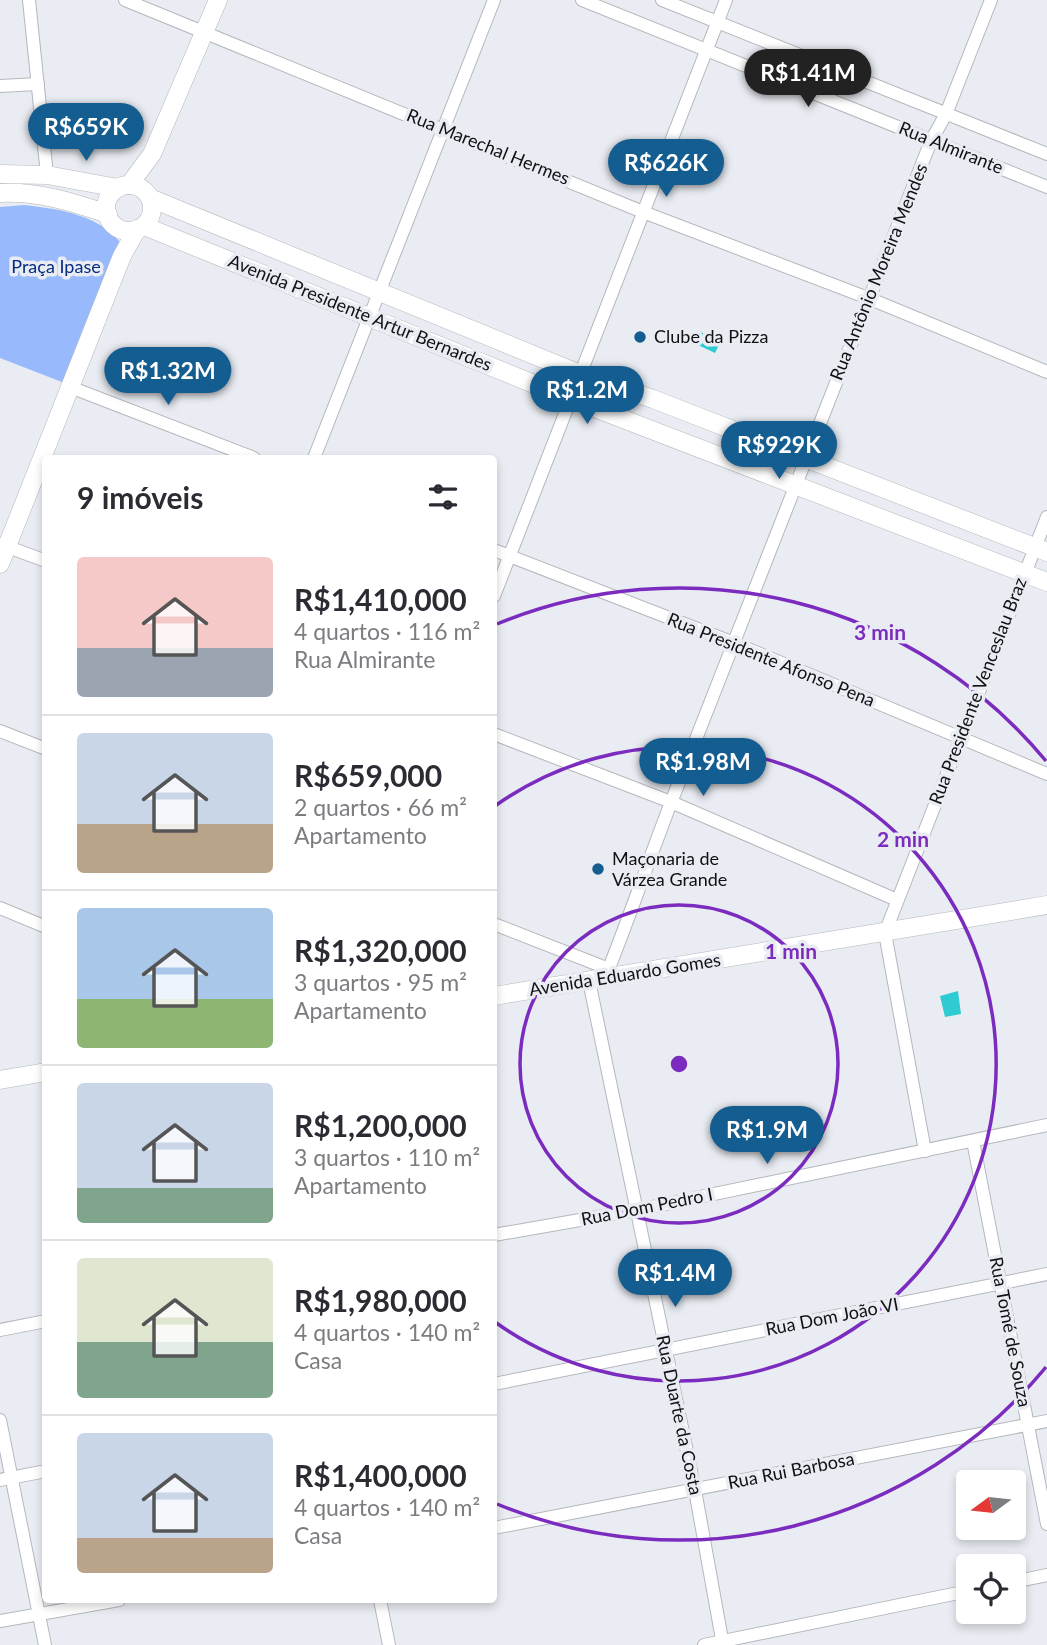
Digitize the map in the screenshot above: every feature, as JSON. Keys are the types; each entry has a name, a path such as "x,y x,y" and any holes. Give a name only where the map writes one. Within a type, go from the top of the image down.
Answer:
{"main road":[{"path":"122,256 108,199 124,186 152,154 218,0"},
{"path":"2,551 122,256 152,213 148,195 152,154"},
{"path":"0,174 47,175 140,187 148,195"},
{"path":"0,193 19,192 57,197 112,220 122,229 140,227"},
{"name":"Avenida Presidente Artur Bernardes","path":"148,195 379,293 580,374 653,399 1041,550"},
{"name":"Avenida Presidente Artur Bernardes","path":"140,227 571,399 1047,582"},
{"name":"Avenida Eduardo Gomes","path":"497,995 601,976 885,933 1047,905"},
{"path":"0,1080 42,1073"}],"street":[{"path":"29,0 47,175"},
{"name":"Rua Marechal Hermes","path":"125,0 643,212 869,298 1047,372"},
{"path":"315,455 494,0"},
{"name":"Rua Almirante","path":"582,0 1047,187"},
{"path":"662,0 1047,154"},
{"path":"497,588 726,0"},
{"name":"Rua Antônio Moreira Mendes","path":"601,976 931,141 946,114 991,0"},
{"path":"0,86 38,84"},
{"path":"69,387 246,455"},
{"name":"Rua Presidente Venceslau Braz","path":"885,933 1024,573 1041,550 1047,517"},
{"path":"2,551 42,560"},
{"name":"Rua Presidente Afonso Pena","path":"497,551 734,643 1047,774"},
{"path":"0,731 42,747"},
{"path":"497,735 671,802 897,900"},
{"path":"0,908 42,925"},
{"path":"497,924 601,976"},
{"path":"885,933 925,1151"},
{"name":"Rua Duarte da Costa","path":"601,976 637,1210 695,1490 723,1643"},
{"name":"Rua Dom Pedro I","path":"497,1234 637,1210 1047,1125"},
{"name":"Rua Tomé de Souza","path":"973,1141 1047,1524"},
{"name":"Rua Dom João VI","path":"497,1383 1047,1274"},
{"path":"0,1330 42,1322"},
{"path":"0,1420 6,1479 45,1645"},
{"name":"Rua Rui Barbosa","path":"497,1527 1047,1421"},
{"path":"6,1479 42,1472"},
{"path":"1026,1579 1047,1575"},
{"path":"704,1645 956,1594"},
{"path":"0,1621 103,1603"},
{"path":"381,1603 389,1645"}],"green space":[{"name":"Praça Ipase","path":"24,205 66,212 93,221 105,228 124,248 67,384 0,358 0,207"}],"shaded area":[{"path":"700,332 721,341 715,353 696,344"},
{"path":"958,991 961,1014 945,1017 940,996"}],"place":[{"name":"Clube da Pizza","path":"640,337"},
{"name":"Maçonaria de Várzea Grande","path":"598,869"}]}
